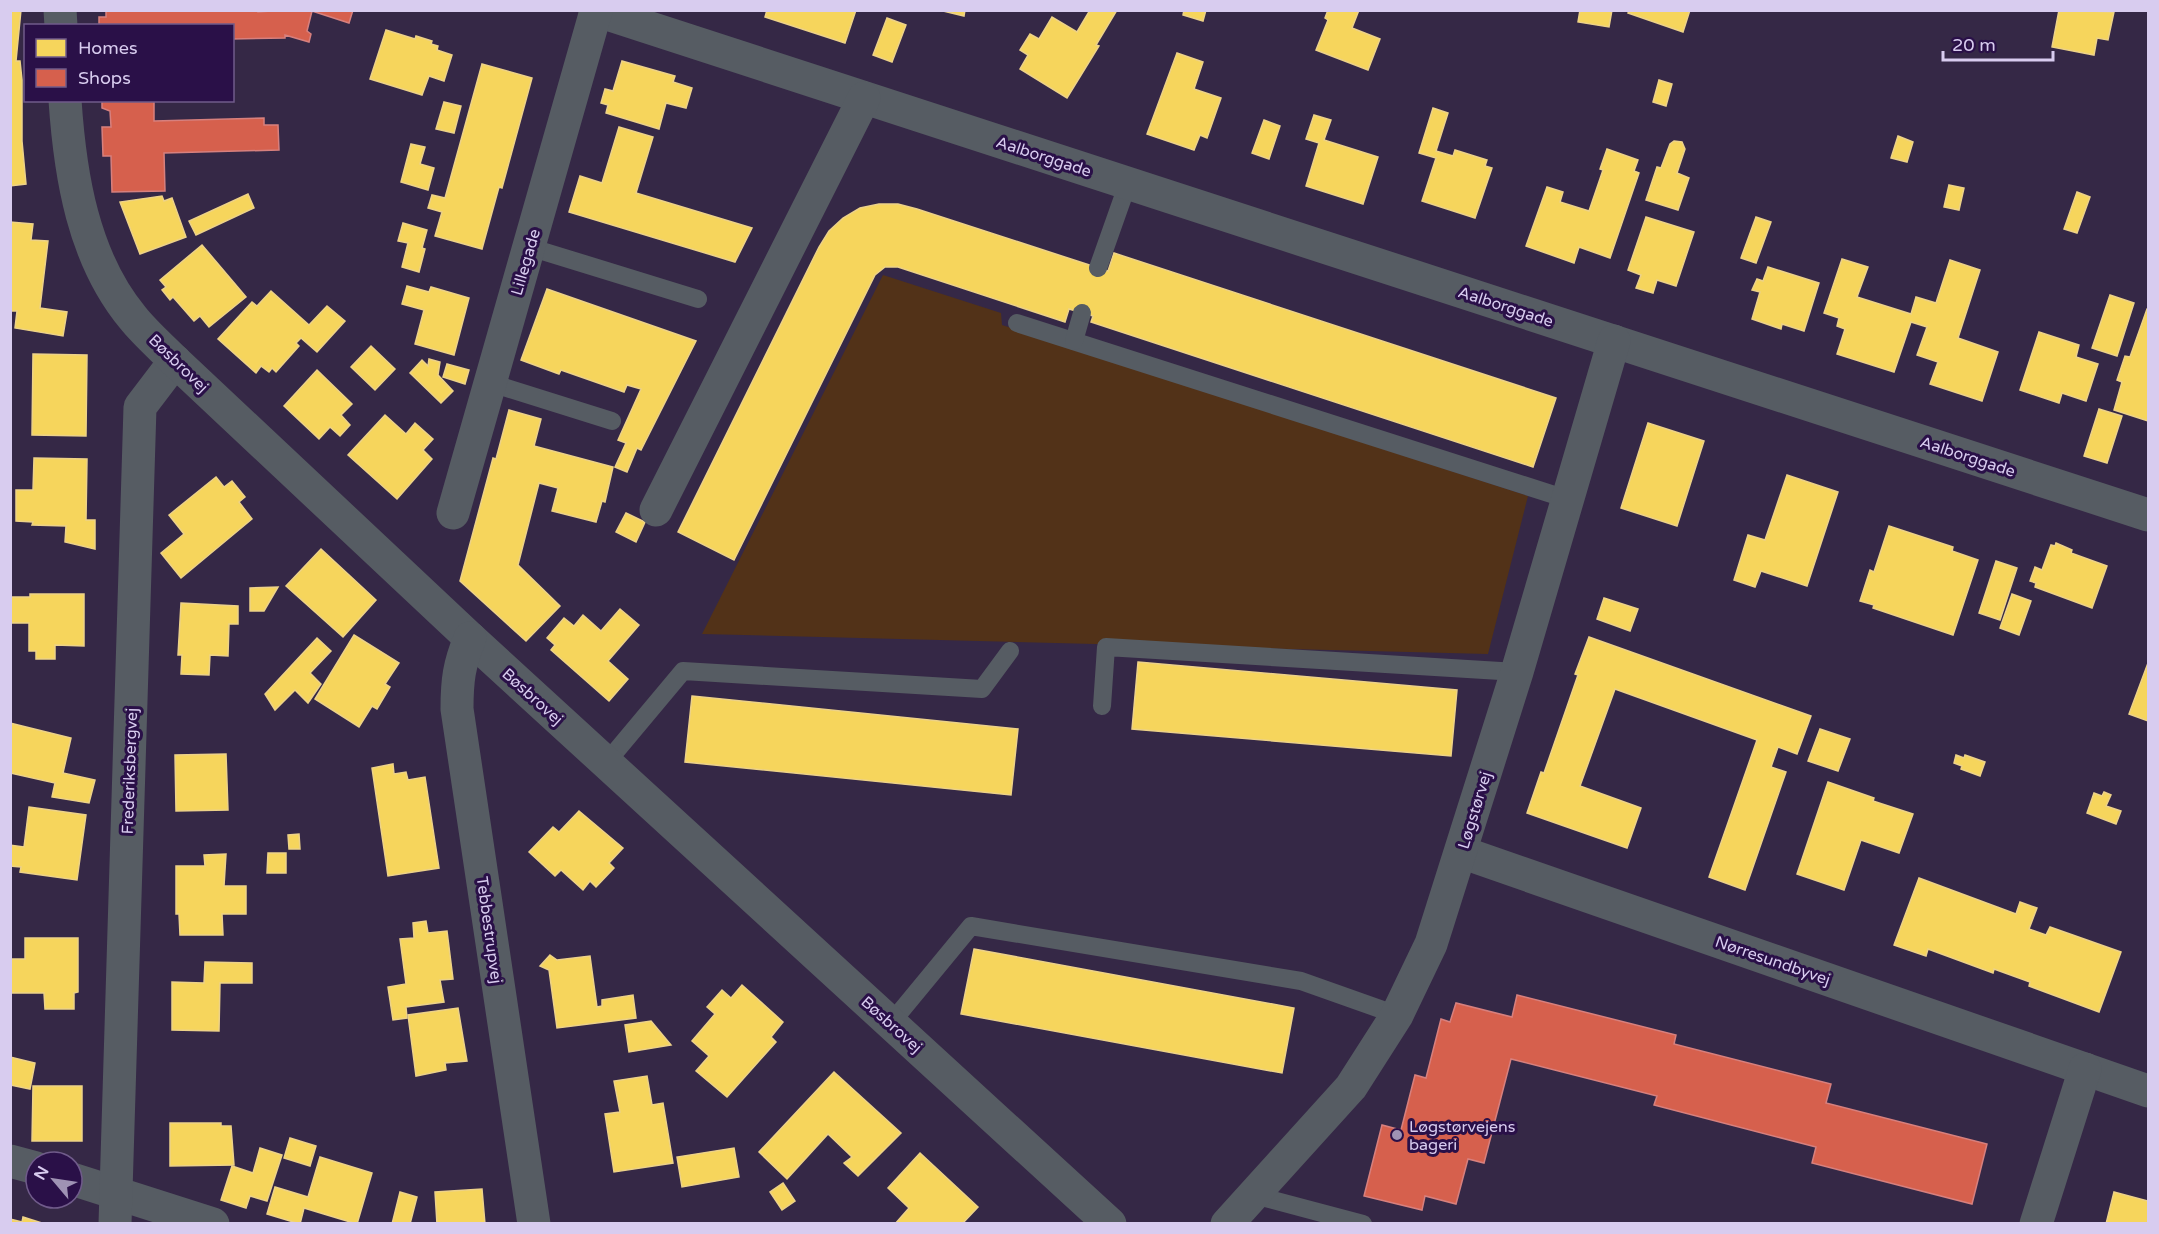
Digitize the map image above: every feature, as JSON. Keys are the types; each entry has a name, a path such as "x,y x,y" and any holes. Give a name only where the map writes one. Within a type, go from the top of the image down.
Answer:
{"street":[{"name":"Aalborggade","path":"596,11 2148,515"},
{"name":"Lillegade","path":"453,513 596,11"},
{"path":"656,510 864,98"},
{"name":"Bøsbrovej","path":"65,102 68,144 81,214 105,275 132,317 175,361 470,638 1110,1224"},
{"name":"Løgstørvej","path":"1227,1224 1351,1087 1397,1015 1431,944 1517,672 1614,341"},
{"name":"Frederiksbergvej","path":"115,1208 140,407 175,361"},
{"name":"Tebbestrupvej","path":"470,638 457,677 457,710 534,1224"},
{"name":"Nørresundbyvej","path":"1461,852 2148,1091"},
{"path":"2036,1224 2085,1069"},
{"path":"84,1187 115,1208 213,1224"}],"lane":[{"path":"1098,268 1128,183"},
{"path":"529,247 698,299"},
{"path":"1074,341 1082,314"},
{"path":"1017,323 1567,499"},
{"path":"490,383 612,422"},
{"path":"1102,706 1106,647 1517,672"},
{"path":"606,763 683,671 982,689 1010,651"},
{"path":"891,1023 971,926 1301,981 1397,1015"},
{"path":"1254,1195 1363,1224"}],"shaded area":[{"path":"883,275 1001,313 1002,325 1528,496 1488,654 702,634"}],"building: Homes":[{"path":"10,10 21,10 16,61 20,61 22,80 22,141 26,184 10,186"},
{"path":"767,10 856,10 845,43 765,17"},
{"path":"939,10 965,10 964,16"},
{"path":"1090,10 1117,10 1096,45 1099,46 1067,98 1020,69 1028,55 1020,50 1030,34 1039,39 1052,17 1077,32"},
{"path":"1184,10 1206,10 1203,21 1183,15"},
{"path":"1328,10 1359,10 1352,28 1380,39 1368,70 1316,50 1328,20 1325,18"},
{"path":"1580,10 1612,10 1609,27 1578,22"},
{"path":"1629,10 1690,10 1683,32 1628,13"},
{"path":"2059,10 2114,12 2108,40 2097,38 2094,55 2052,47"},
{"path":"887,18 906,25 892,62 873,55"},
{"path":"386,30 415,39 416,36 432,41 431,44 438,46 437,50 452,55 444,81 429,76 422,95 370,79"},
{"path":"1177,53 1203,62 1194,89 1221,98 1207,138 1200,135 1194,150 1147,134"},
{"path":"622,61 675,76 673,82 692,88 686,108 666,103 659,129 606,113 608,105 601,103 605,89 613,91"},
{"path":"482,64 532,78 502,188 499,187 482,249 435,236 442,212 428,208 432,195 445,198"},
{"path":"1659,80 1672,84 1666,106 1653,102"},
{"path":"444,102 461,106 454,133 436,129"},
{"path":"1433,108 1448,113 1436,151 1453,156 1455,150 1487,160 1485,166 1492,168 1475,218 1422,201 1436,158 1419,153"},
{"path":"1314,115 1331,120 1324,140 1378,157 1363,204 1306,186 1319,143 1306,139"},
{"path":"1264,120 1280,126 1269,159 1252,153"},
{"path":"619,127 653,137 636,193 752,228 735,262 569,212 580,176 602,183"},
{"path":"1898,136 1913,142 1907,162 1891,158"},
{"path":"1674,141 1682,142 1685,149 1677,173 1689,178 1678,210 1646,200 1657,167 1661,168 1670,144"},
{"path":"411,144 425,147 420,164 434,168 428,190 401,182"},
{"path":"1607,149 1638,160 1634,171 1639,173 1610,258 1579,247 1574,263 1526,246 1547,187 1563,192 1560,202 1589,211 1603,170 1600,169"},
{"path":"1949,185 1964,188 1959,210 1944,207"},
{"path":"2077,192 2090,197 2077,233 2064,229"},
{"path":"248,194 254,208 196,235 189,221"},
{"path":"162,196 164,201 172,198 186,237 140,254 120,202"},
{"path":"879,204 898,204 917,209 1108,271 1114,253 1556,398 1533,467 1091,322 1093,316 1069,309 1065,322 898,267 885,267 875,275 734,560 678,532 819,247 829,231 843,218 860,208"},
{"path":"1646,217 1694,232 1676,286 1657,280 1653,293 1636,288 1641,275 1628,270"},
{"path":"1756,217 1771,222 1756,263 1741,258"},
{"path":"10,222 33,224 31,240 48,241 40,308 67,312 63,336 15,328 17,311 10,311"},
{"path":"403,223 427,230 419,272 402,267 408,243 398,241"},
{"path":"202,245 246,297 209,327 200,316 194,321 173,297 170,300 162,290 166,287 160,280"},
{"path":"1842,259 1868,267 1857,297 1911,314 1916,297 1936,303 1950,260 1980,270 1958,338 1998,352 1982,401 1930,384 1938,362 1917,355 1927,327 1911,322 1894,372 1837,354 1845,329 1837,326 1839,318 1824,313"},
{"path":"1768,267 1819,283 1804,331 1782,324 1781,329 1752,319 1760,292 1752,290 1757,279 1763,281"},
{"path":"407,286 429,292 431,287 469,298 454,355 415,344 424,310 402,304"},
{"path":"547,289 696,341 641,450 637,448 627,472 615,467 626,443 618,440 641,389 627,385 624,392 561,370 559,374 521,360"},
{"path":"271,291 309,325 327,306 345,321 317,352 301,338 296,343 299,346 276,372 272,368 269,372 261,366 256,373 218,339 252,302 257,306"},
{"path":"2110,295 2134,303 2117,356 2092,348"},
{"path":"2147,309 2148,421 2114,410 2122,382 2117,380 2125,356 2130,357"},
{"path":"2039,332 2079,345 2076,357 2098,364 2086,401 2062,393 2059,403 2020,390"},
{"path":"371,346 395,369 375,390 351,367"},
{"path":"33,354 87,355 86,436 32,435"},
{"path":"429,359 440,362 438,375 453,391 441,403 410,373 422,360 428,366"},
{"path":"447,364 469,370 465,384 443,377"},
{"path":"317,370 352,404 341,415 350,425 340,436 330,427 319,439 284,406"},
{"path":"2099,409 2122,416 2107,463 2084,456"},
{"path":"509,410 541,419 534,446 613,467 605,502 602,501 596,522 552,511 558,488 539,483 518,565 560,606 526,641 460,581 493,458 496,459"},
{"path":"385,415 406,434 415,423 433,439 423,450 432,459 397,499 348,455"},
{"path":"1648,423 1704,441 1677,526 1621,508"},
{"path":"34,458 87,459 86,520 95,520 95,549 65,542 66,526 32,525 33,522 16,521 16,490 33,490"},
{"path":"1787,475 1838,492 1807,586 1761,571 1755,587 1734,580 1748,535 1765,540"},
{"path":"216,477 224,487 232,481 245,497 239,502 252,519 181,578 161,553 184,534 169,515"},
{"path":"626,513 645,522 636,542 616,532"},
{"path":"1889,526 1953,547 1952,551 1978,560 1953,635 1873,608 1874,605 1860,601 1870,570 1874,572"},
{"path":"2056,543 2072,550 2071,553 2107,566 2092,608 2035,587 2036,583 2030,581 2035,567 2042,570 2051,545 2055,546"},
{"path":"321,549 376,600 343,637 286,586"},
{"path":"1996,561 2017,568 2000,620 1979,613"},
{"path":"278,587 264,611 250,611 250,588"},
{"path":"30,594 84,594 84,646 55,645 55,659 36,659 36,651 29,651 29,623 10,623 10,597 30,597"},
{"path":"2012,594 2031,601 2019,635 2000,628"},
{"path":"1604,598 1638,609 1630,631 1597,619"},
{"path":"181,603 238,606 238,624 229,624 228,656 210,655 209,675 181,674 182,655 178,655"},
{"path":"620,609 639,625 608,661 628,679 609,701 551,650 555,645 547,638 564,618 574,626 583,615 601,631"},
{"path":"354,635 399,663 385,684 390,687 377,709 372,706 359,727 315,699"},
{"path":"1589,637 1811,716 1797,754 1778,747 1771,767 1786,772 1745,890 1709,877 1757,740 1615,689 1580,786 1641,808 1627,848 1527,813 1541,772 1544,773"},
{"path":"317,638 331,651 310,673 321,684 308,703 295,690 275,710 265,694"},
{"path":"1138,662 1457,690 1451,756 1132,729"},
{"path":"2148,663 2148,721 2129,714"},
{"path":"692,696 1018,729 1011,795 685,762"},
{"path":"10,723 71,738 63,773 95,780 89,803 52,797 55,783 10,773"},
{"path":"1820,729 1850,739 1838,771 1808,761"},
{"path":"226,754 228,810 176,811 175,755"},
{"path":"1956,755 1964,758 1965,755 1985,762 1980,776 1961,769 1962,766 1954,763"},
{"path":"393,764 394,774 406,772 408,780 425,777 439,868 388,876 372,768"},
{"path":"1828,782 1874,798 1873,801 1913,814 1899,853 1861,840 1844,890 1797,874"},
{"path":"2104,792 2111,795 2106,806 2121,811 2116,824 2087,813 2094,793 2102,796"},
{"path":"29,807 86,815 77,880 20,872 21,867 10,866 10,845 24,847"},
{"path":"579,811 623,848 609,863 614,868 596,887 590,881 583,890 561,870 555,876 529,852 553,827 559,832"},
{"path":"299,834 300,849 289,849 288,835"},
{"path":"268,853 286,853 286,873 267,873"},
{"path":"226,854 224,886 246,886 246,914 222,914 223,935 180,935 179,914 176,914 176,866 205,866 204,855"},
{"path":"1919,878 2016,914 2020,902 2037,908 2029,929 2046,935 2050,927 2121,952 2099,1012 2029,986 2030,982 1994,969 1993,973 1928,949 1926,956 1894,945"},
{"path":"426,921 428,933 447,931 453,979 440,980 444,1002 406,1007 407,1018 393,1020 388,987 406,984 400,939 414,938 413,923"},
{"path":"25,938 78,938 78,992 74,993 74,1009 45,1009 44,993 10,993 10,959 25,959"},
{"path":"974,949 1294,1008 1282,1073 961,1014"},
{"path":"550,955 557,960 590,956 597,1007 602,1006 602,1000 633,995 636,1018 557,1028 549,970 540,966"},
{"path":"205,962 252,963 252,983 220,983 219,1031 172,1030 172,982 204,983"},
{"path":"742,985 783,1022 771,1037 776,1042 727,1097 696,1071 709,1056 692,1041 715,1014 707,1007 722,990 731,998"},
{"path":"458,1008 467,1061 445,1063 446,1070 416,1076 408,1015"},
{"path":"651,1021 671,1045 629,1052 625,1025"},
{"path":"10,1057 35,1063 30,1089 10,1085"},
{"path":"834,1072 901,1133 858,1176 844,1163 852,1157 828,1134 787,1179 759,1152"},
{"path":"647,1076 652,1105 663,1103 673,1163 614,1172 605,1114 620,1112 614,1081"},
{"path":"33,1086 82,1086 82,1141 32,1141"},
{"path":"170,1123 221,1123 221,1126 231,1126 234,1165 170,1166"},
{"path":"290,1138 316,1146 310,1166 284,1158"},
{"path":"260,1148 282,1155 267,1201 250,1196 246,1208 221,1200 232,1166 253,1173"},
{"path":"734,1148 739,1177 682,1187 677,1157"},
{"path":"920,1153 978,1207 962,1224 895,1224 909,1208 888,1188"},
{"path":"320,1157 372,1173 357,1224 304,1208 300,1224 267,1214 275,1187 308,1197"},
{"path":"783,1183 795,1201 782,1210 770,1192"},
{"path":"482,1189 485,1224 437,1224 435,1192"},
{"path":"400,1192 417,1197 410,1224 392,1224"},
{"path":"2114,1192 2148,1201 2148,1224 2106,1224"},
{"path":"23,1217 45,1224 10,1224 10,1219 22,1222"}],"building: Shops":[{"path":"106,10 258,10 258,12 353,10 349,23 312,11 307,31 311,34 309,42 285,35 285,38 234,39 234,24 99,24 99,17 106,17"},
{"path":"102,102 154,102 154,121 264,118 264,125 278,125 279,150 164,153 165,191 112,192 111,156 103,156 102,127 111,127 110,111 102,108"},
{"path":"1517,995 1676,1035 1674,1044 1831,1084 1826,1103 1987,1144 1972,1204 1812,1163 1816,1147 1654,1105 1657,1096 1511,1059 1484,1163 1468,1159 1456,1204 1425,1196 1422,1210 1364,1196 1382,1125 1401,1130 1415,1075 1426,1078 1441,1019 1450,1022 1456,1003 1512,1017"}],"place":[{"name":"Løgstørvejens bageri","path":"1397,1135"}]}
